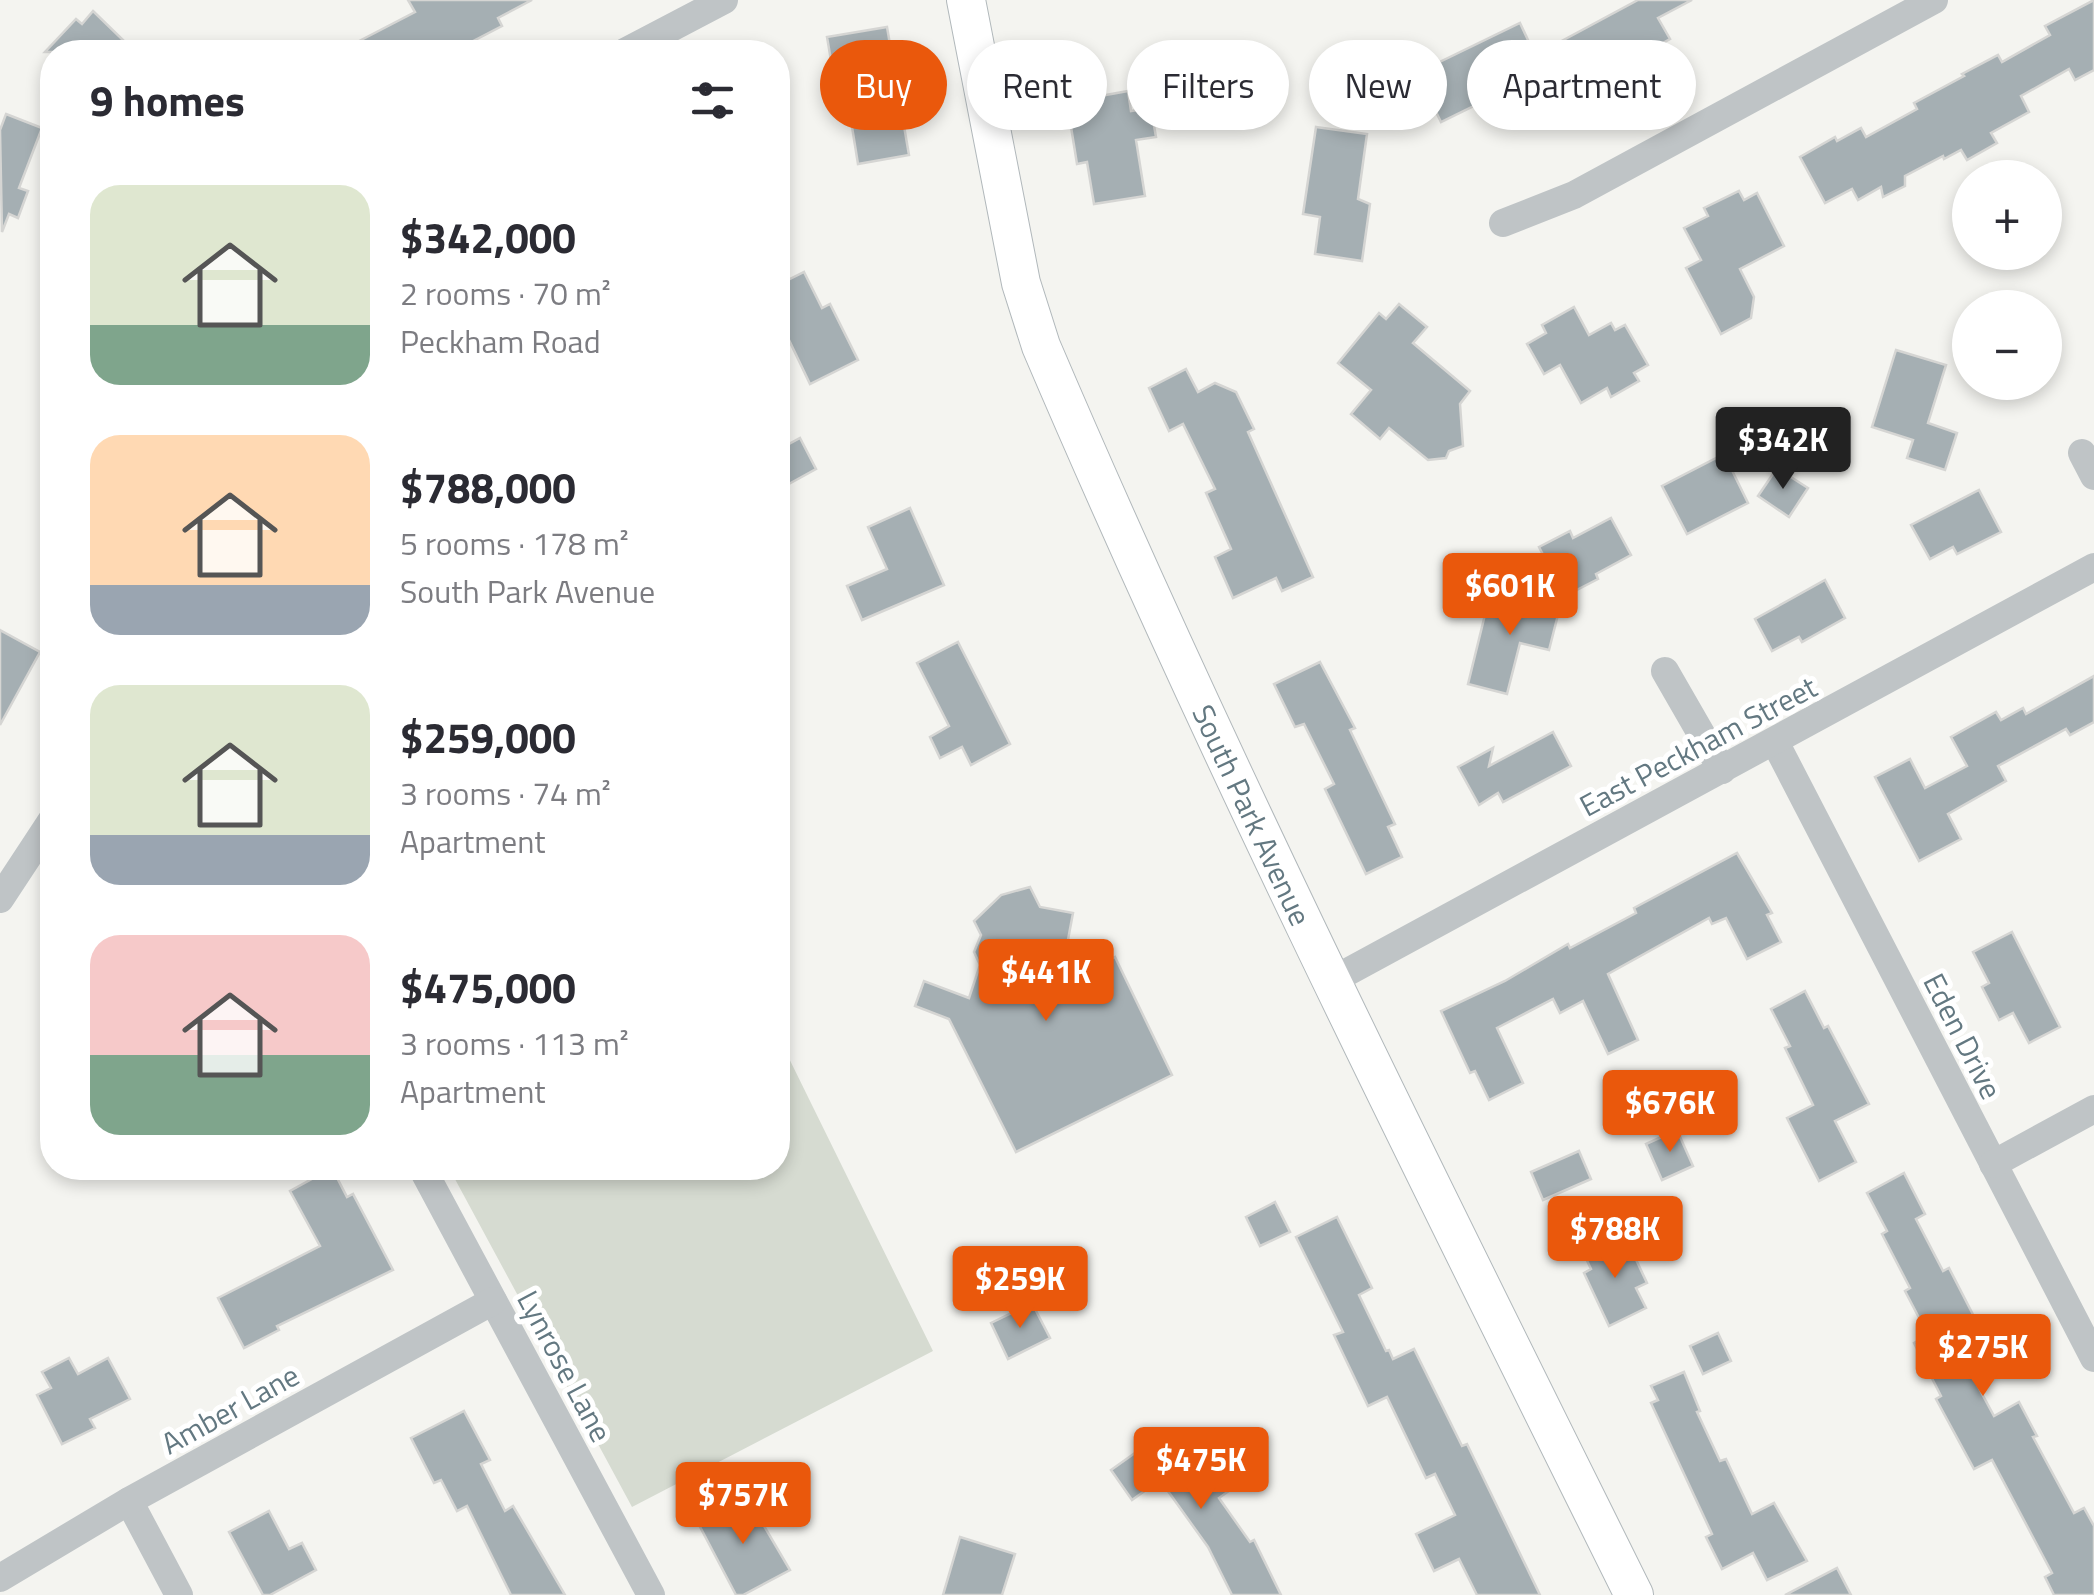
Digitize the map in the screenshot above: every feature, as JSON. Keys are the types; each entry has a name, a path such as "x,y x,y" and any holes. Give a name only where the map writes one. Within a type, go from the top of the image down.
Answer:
{"main road":[{"name":"South Park Avenue","path":"966,0 1016,265 1041,346 1163,627 1331,981 1634,1595"}],"street":[{"path":"647,40 724,0"},
{"path":"1503,223 1574,195 1934,0"},
{"name":"East Peckham Street","path":"1331,981 2094,566"},
{"path":"1665,671 1722,770"},
{"name":"Eden Drive","path":"1776,742 2094,1358"},
{"path":"0,899 40,838"},
{"path":"1992,1164 2094,1110"},
{"name":"Lynrose Lane","path":"428,1180 651,1595"},
{"name":"Amber Lane","path":"0,1578 129,1501 494,1301"},
{"path":"129,1501 179,1595"}],"shaded area":[{"path":"790,1060 933,1351 632,1507 455,1180 790,1180"}],"building":[{"path":"408,0 532,0 498,18 502,26 475,40 361,40 415,12"},
{"path":"1638,0 1692,0 1658,18 1668,40 1564,40"},
{"path":"2094,0 2094,70 2075,80 2069,69 2021,96 2029,112 1991,133 1997,143 1967,160 1961,150 1905,176 1905,186 1883,197 1881,187 1858,200 1852,189 1825,203 1800,157 1835,137 1837,141 1861,128 1866,137 1917,109 1914,103 1962,74 1998,55 2002,62 2050,35 2045,26"},
{"path":"93,11 123,40 56,40 76,19 82,24"},
{"path":"1520,23 1528,40 1485,40"},
{"path":"887,27 889,40 828,40 827,37"},
{"path":"1467,49 1467,109 1447,119 1447,58"},
{"path":"1127,91 1127,130 1155,130 1156,137 1136,140 1145,196 1094,204 1087,162 1077,164 1072,130 1107,130 1107,95"},
{"path":"6,114 40,127 19,188 28,191 18,218 9,214 2,232 0,130"},
{"path":"853,130 905,130 909,155 858,164"},
{"path":"1316,130 1367,134 1358,199 1370,204 1362,261 1315,254 1320,217 1303,214"},
{"path":"1739,191 1744,200 1757,193 1784,246 1740,269 1754,297 1751,318 1721,334 1686,268 1701,260 1684,228 1708,216 1704,208"},
{"path":"804,272 822,308 830,304 858,360 810,384 790,342 790,279"},
{"path":"1399,304 1427,327 1413,343 1470,391 1460,404 1463,446 1449,451 1446,458 1428,460 1389,428 1380,439 1351,414 1371,390 1338,363 1379,313 1386,319"},
{"path":"1574,307 1589,335 1611,323 1615,330 1625,325 1648,365 1634,373 1639,381 1611,397 1607,388 1581,403 1560,365 1544,374 1527,344 1546,333 1542,325"},
{"path":"1896,350 1946,365 1928,423 1957,433 1945,470 1907,458 1913,440 1872,427"},
{"path":"1186,369 1198,392 1215,383 1236,392 1254,429 1248,432 1313,577 1282,591 1276,578 1233,598 1215,557 1231,549 1206,493 1215,489 1183,424 1169,431 1149,388"},
{"path":"800,438 816,469 790,483 790,443"},
{"path":"1724,454 1748,503 1687,534 1662,486"},
{"path":"1777,468 1808,488 1789,517 1758,496"},
{"path":"1979,490 2001,532 1957,554 1953,547 1930,559 1911,525"},
{"path":"910,508 944,585 862,620 847,586 887,569 868,527"},
{"path":"1611,518 1631,555 1565,596 1539,547 1570,531 1573,538"},
{"path":"1825,580 1845,618 1802,642 1799,637 1772,651 1755,619"},
{"path":"1491,590 1560,607 1549,650 1520,643 1507,694 1468,684"},
{"path":"0,630 40,652 0,725"},
{"path":"958,642 1010,744 971,765 962,747 940,758 930,737 949,726 917,663"},
{"path":"1320,662 1355,728 1350,730 1395,824 1388,827 1402,857 1366,874 1325,789 1334,784 1304,724 1295,727 1274,684"},
{"path":"2094,676 2094,722 2070,735 2066,729 1998,766 2006,781 1948,814 1961,839 1919,861 1875,777 1910,759 1925,788 1967,766 1951,737 1996,712 2001,720 2023,708 2026,714"},
{"path":"1553,732 1571,766 1503,802 1498,793 1479,805 1458,767 1493,748 1489,766"},
{"path":"1737,853 1772,913 1767,915 1781,942 1747,959 1726,918 1712,924 1709,918 1608,974 1638,1040 1608,1054 1583,1001 1560,1013 1553,999 1497,1028 1523,1083 1489,1100 1475,1071 1470,1073 1441,1011 1636,913 1634,908"},
{"path":"1030,887 1040,907 1073,913 1067,945 1082,974 1115,957 1172,1075 1016,1152 949,1019 915,1006 924,981 969,998 980,965 974,952 981,935 974,921 1001,895"},
{"path":"2012,932 2060,1027 2029,1043 2013,1013 1999,1020 1982,987 1989,983 1973,952"},
{"path":"1805,991 1869,1104 1835,1121 1856,1162 1819,1181 1787,1118 1813,1105 1771,1009"},
{"path":"1677,1130 1693,1166 1662,1180 1646,1144"},
{"path":"1579,1151 1591,1179 1543,1200 1531,1172"},
{"path":"1904,1173 1925,1214 1916,1219 1943,1271 1949,1268 1984,1336 1958,1349 1994,1416 2019,1402 2074,1513 2084,1508 2094,1526 2094,1595 2054,1595 2045,1577 2052,1573 1992,1460 1974,1469 1936,1399 1941,1396 1914,1343 1928,1335 1905,1291 1910,1288 1882,1234 1887,1231 1867,1193"},
{"path":"310,1180 338,1180 347,1197 353,1194 393,1270 277,1326 279,1330 244,1348 218,1298 320,1246 290,1191"},
{"path":"1275,1202 1290,1232 1260,1246 1246,1217"},
{"path":"1337,1217 1372,1288 1359,1295 1386,1351 1393,1359 1414,1349 1462,1446 1467,1444 1540,1595 1477,1595 1459,1559 1434,1571 1416,1534 1455,1515 1435,1474 1426,1478 1387,1397 1368,1406 1334,1335 1343,1332 1296,1237"},
{"path":"1614,1237 1623,1255 1632,1251 1647,1283 1636,1288 1646,1308 1609,1326 1584,1273 1591,1269 1583,1252"},
{"path":"1032,1303 1050,1338 1008,1359 991,1323"},
{"path":"1718,1333 1731,1361 1703,1374 1690,1346"},
{"path":"69,1358 78,1374 108,1358 130,1399 90,1419 95,1428 62,1444 37,1395 51,1388 42,1372"},
{"path":"1684,1372 1720,1461 1726,1459 1752,1514 1774,1503 1807,1561 1767,1580 1753,1553 1722,1569 1706,1537 1712,1534 1651,1403 1658,1400 1651,1386"},
{"path":"464,1411 490,1460 481,1464 505,1511 513,1506 565,1595 511,1595 467,1506 457,1511 441,1480 434,1483 411,1438"},
{"path":"1163,1433 1182,1460 1190,1454 1206,1477 1219,1468 1233,1488 1219,1498 1250,1542 1254,1540 1281,1595 1232,1595 1208,1547 1160,1480 1132,1500 1111,1470"},
{"path":"747,1497 790,1570 736,1595 698,1523"},
{"path":"269,1511 289,1549 302,1543 316,1570 263,1595 229,1532"},
{"path":"960,1537 1015,1554 1002,1595 943,1595"},
{"path":"1837,1568 1851,1595 1785,1595"}]}
